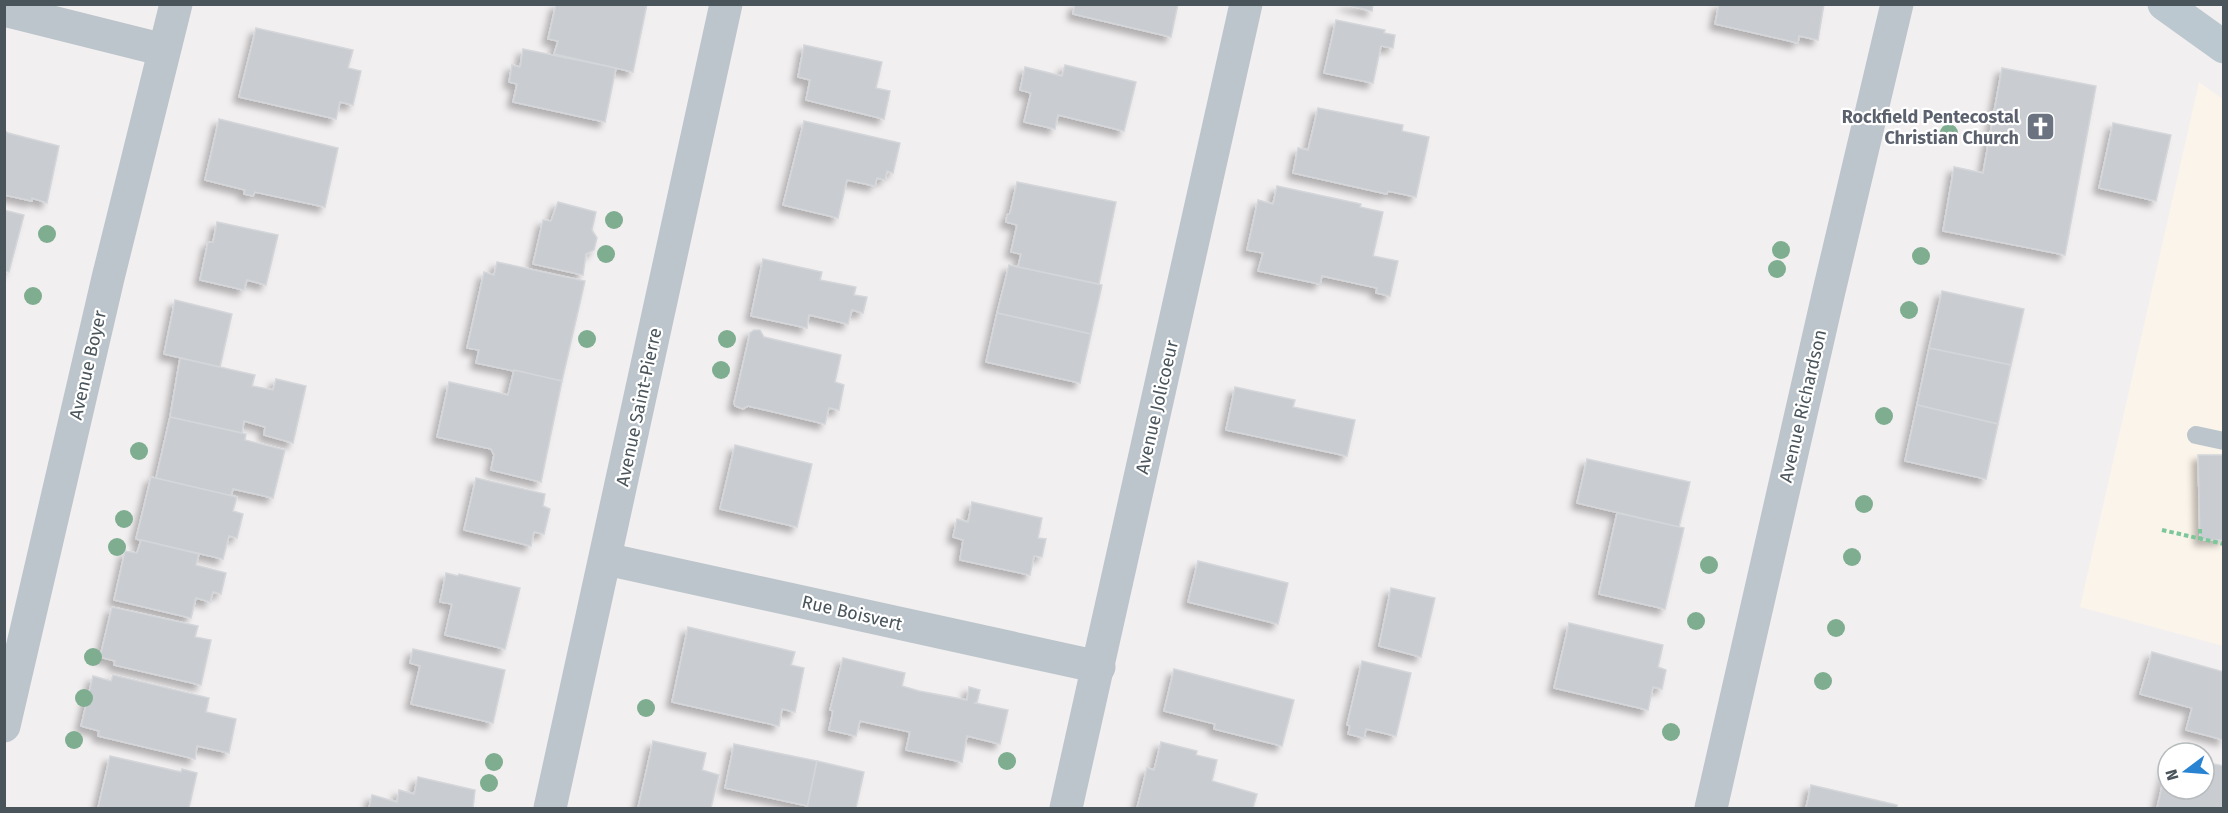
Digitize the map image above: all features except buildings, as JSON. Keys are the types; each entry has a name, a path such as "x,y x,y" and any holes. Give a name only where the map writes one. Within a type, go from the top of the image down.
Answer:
{"main road":[{"path":"2164,4 2223,47"}],"street":[{"name":"Avenue Boyer","path":"4,726 108,278 176,4"},
{"name":"Avenue Saint-Pierre","path":"550,808 726,4"},
{"name":"Avenue Jolicoeur","path":"1066,808 1246,4"},
{"name":"Avenue Richardson","path":"1712,808 1829,291 1897,4"},
{"path":"4,10 164,50"},
{"name":"Rue Boisvert","path":"606,559 1099,667"}],"lane":[{"path":"2196,435 2223,441"}],"path":[{"path":"2200,529 2200,540"},
{"path":"2162,530 2223,544"}],"shaded area":[{"path":"2199,82 2224,100 2223,646 2080,607"}],"place":[{"name":"Rockfield Pentecostal Christian Church","path":"2040,127"}]}
